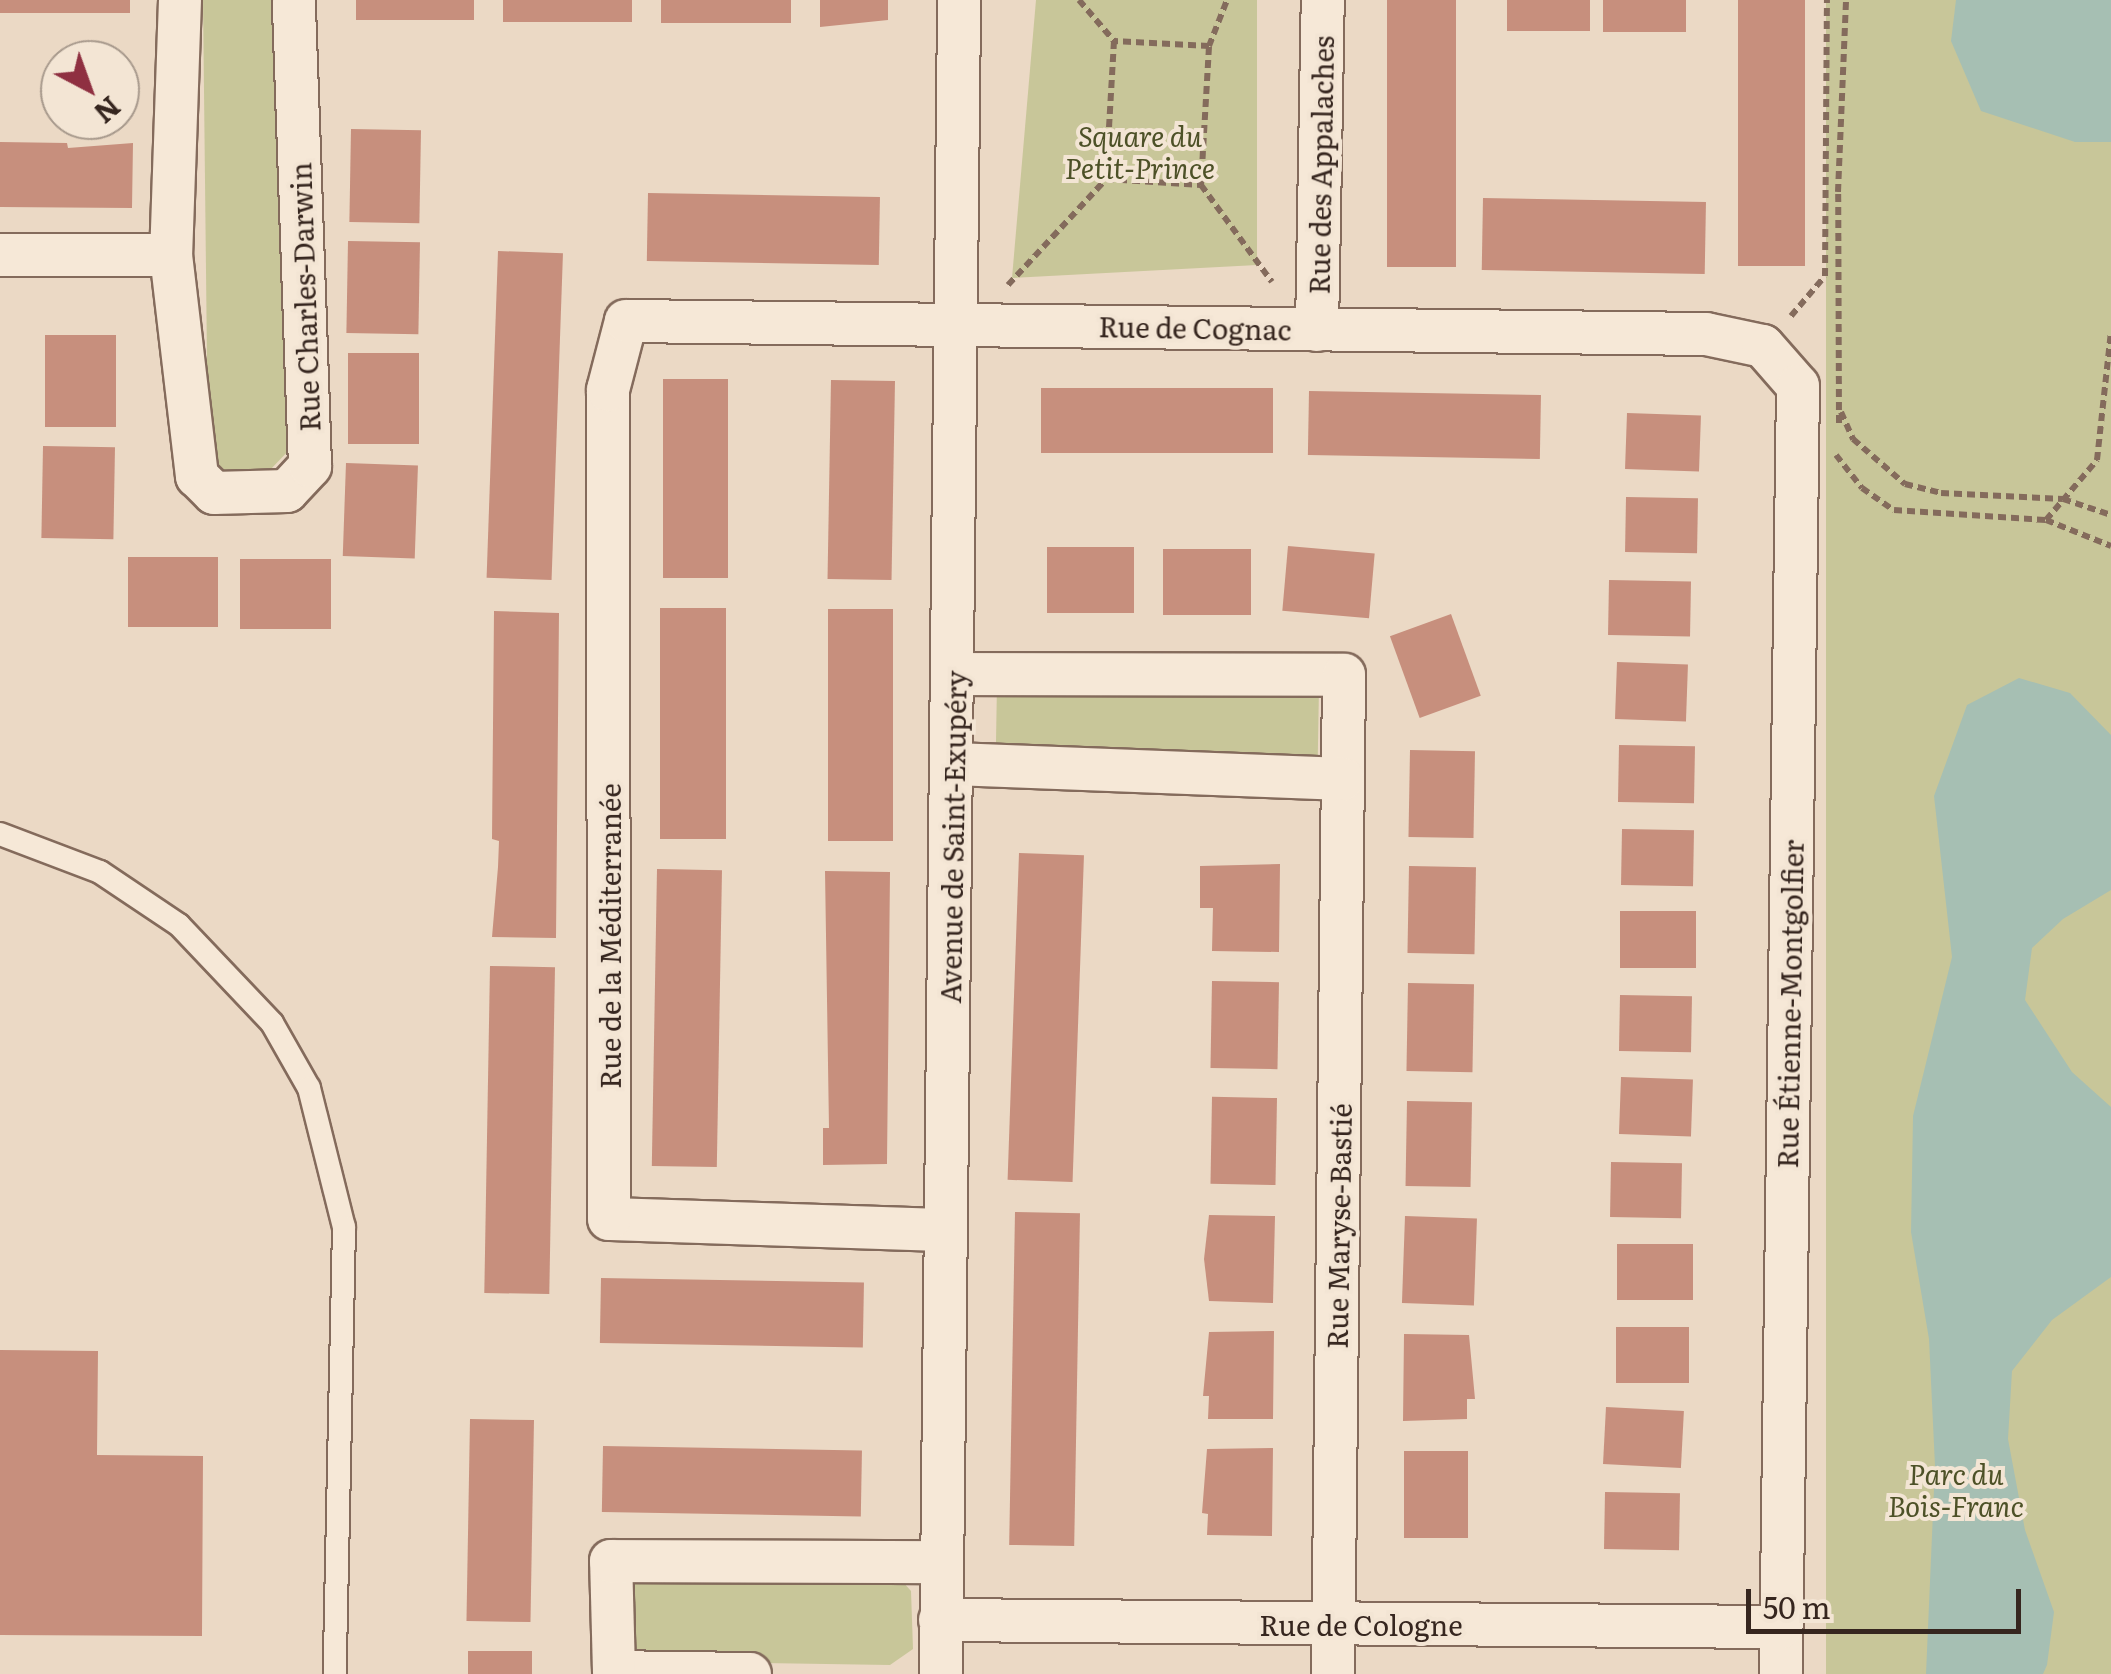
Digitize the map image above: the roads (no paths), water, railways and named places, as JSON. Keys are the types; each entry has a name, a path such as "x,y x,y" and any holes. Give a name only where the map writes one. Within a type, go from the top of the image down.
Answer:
{"street":[{"name":"Rue Charles-Darwin","path":"180,0 172,254 197,476 214,492 287,492 310,466 294,0"},
{"name":"Avenue de Saint-Exupéry","path":"941,1674 944,1230 955,764 954,321 959,0"},
{"name":"Rue des Appalaches","path":"1317,330 1323,0"},
{"path":"0,255 172,254"},
{"name":"Rue de Cognac","path":"626,322 954,321 1317,330 1706,334 1777,331 1798,386"},
{"name":"Rue de la Méditerranée","path":"626,322 608,390 609,1219 944,1230"},
{"name":"Rue Étienne-Montgolfier","path":"1781,1674 1798,386"},
{"name":"Rue Maryse-Bastié","path":"955,674 1344,675 1333,1674"},
{"path":"955,764 1343,779"},
{"path":"750,1674 614,1672 611,1561 939,1562"},
{"name":"Rue de Cologne","path":"940,1620 1782,1627"}],"lane":[{"path":"0,834 100,872 180,924 272,1023 309,1088 344,1227 336,1674"}],"park label":[{"name":"Square du Petit-Prince","path":"1140,151"},
{"name":"Parc du Bois-Franc","path":"1956,1489"}]}
